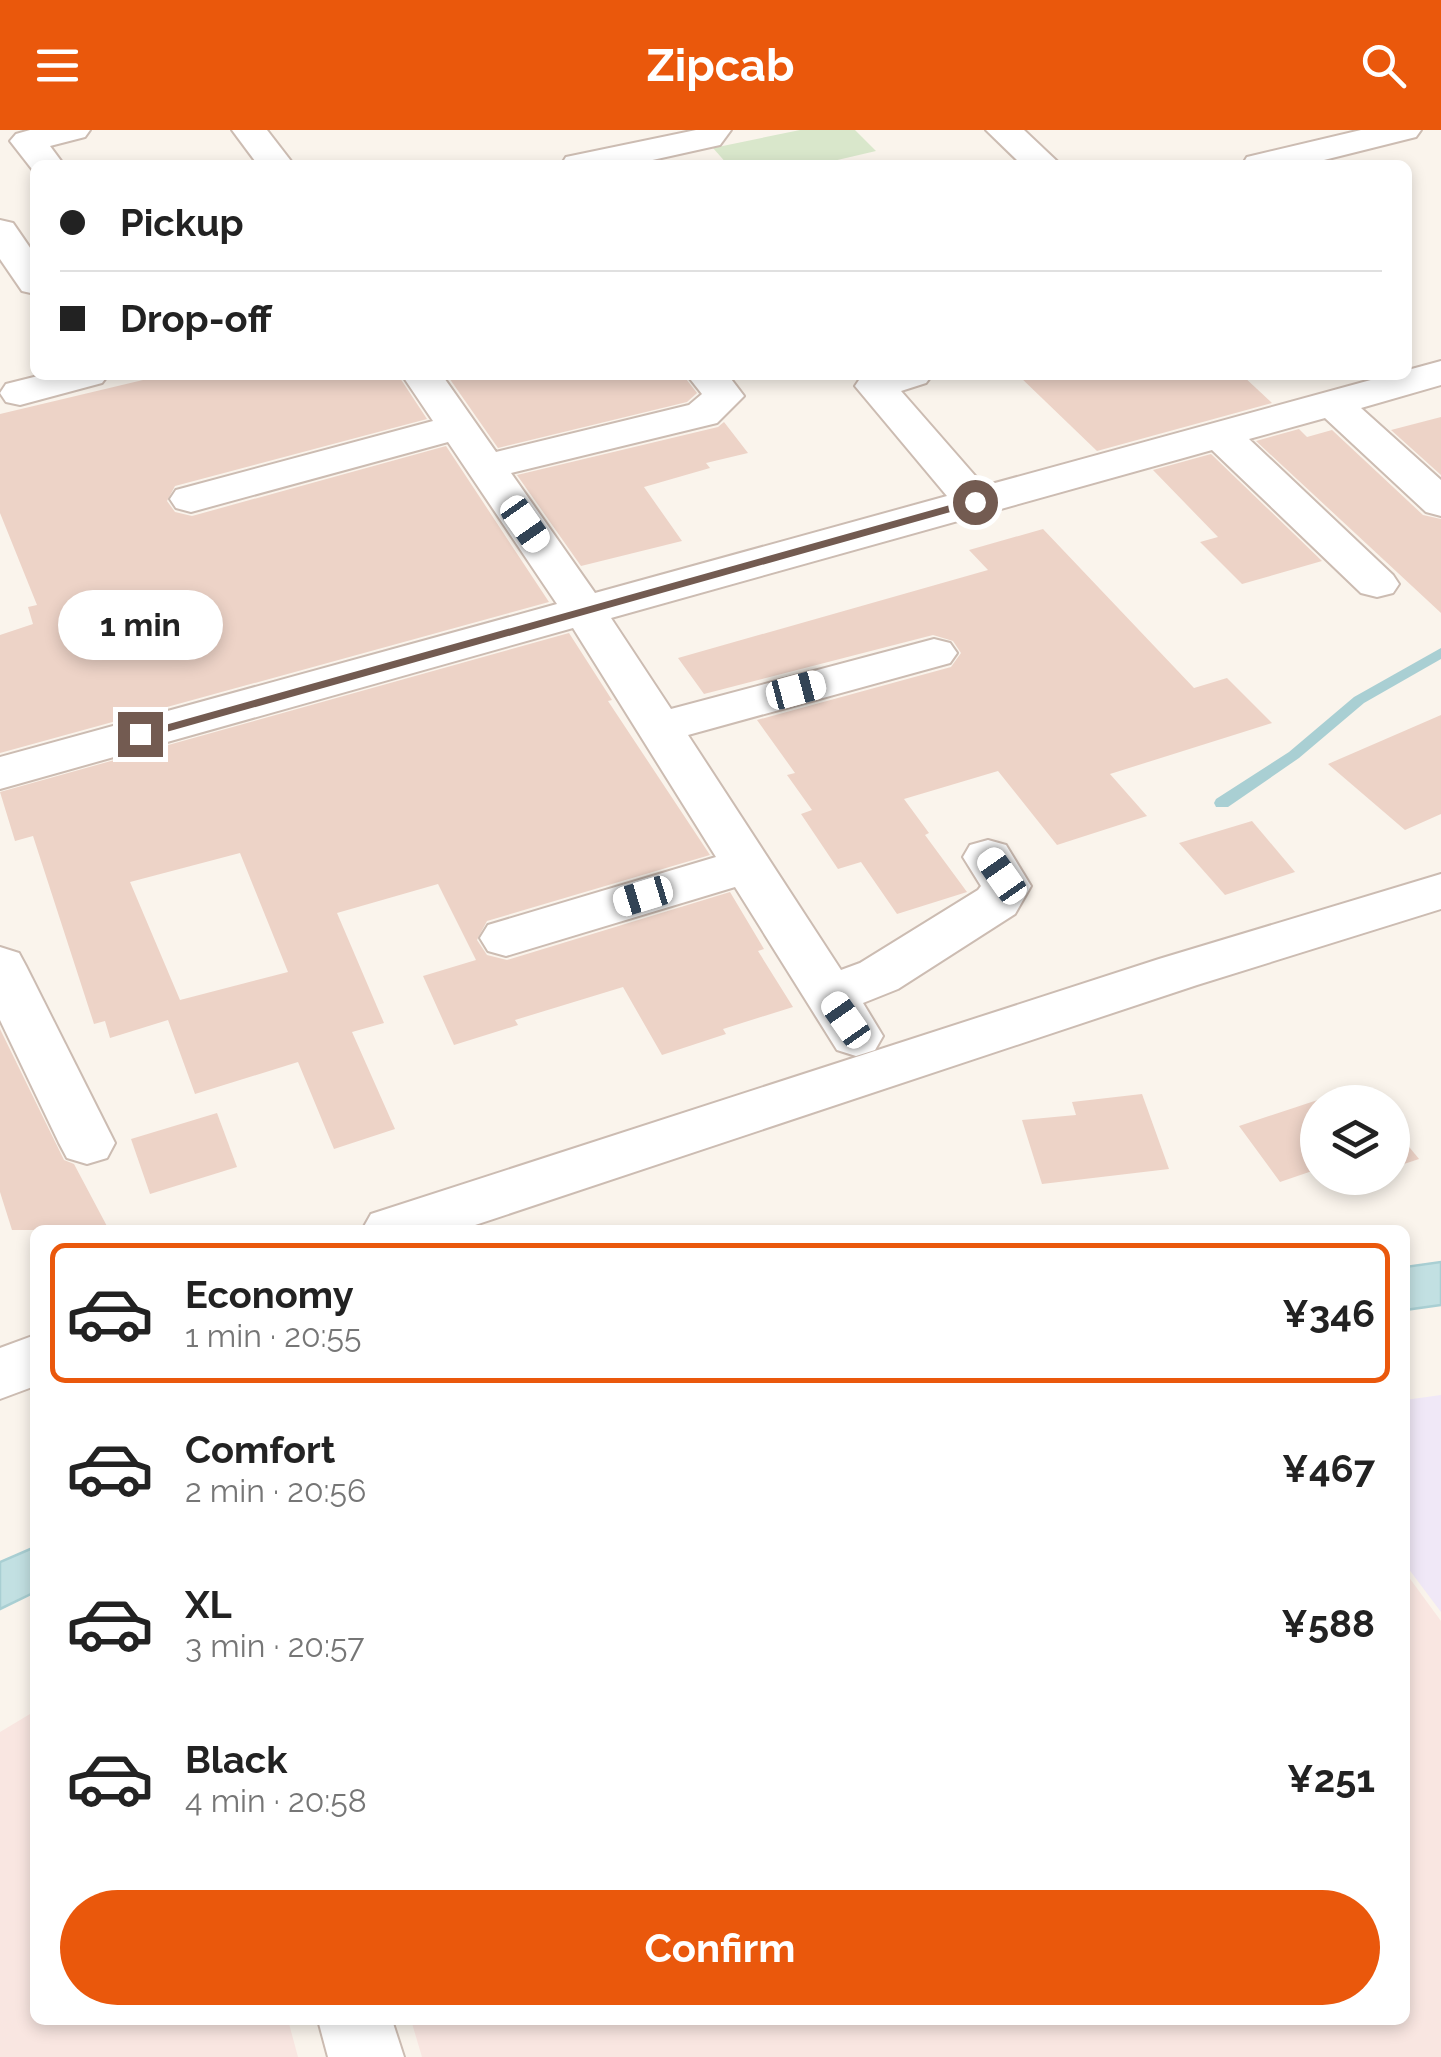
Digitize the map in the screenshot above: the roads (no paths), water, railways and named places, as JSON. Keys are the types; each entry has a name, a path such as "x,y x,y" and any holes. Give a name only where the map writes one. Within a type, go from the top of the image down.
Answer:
{"street":[{"path":"25,151 73,130"},
{"path":"603,160 708,138 714,130"},
{"path":"1003,130 1037,160"},
{"path":"1281,160 1404,130"},
{"path":"257,131 273,160"},
{"path":"0,232 30,276"},
{"path":"0,774 1441,372"},
{"path":"20,393 69,380"},
{"path":"425,380 584,610 842,1016 880,976 996,902 1006,886 988,857"},
{"path":"485,468 702,414 724,396 711,380"},
{"path":"895,380 875,386 975,502"},
{"path":"1284,380 1441,503"},
{"path":"191,499 457,427"},
{"path":"1219,434 1377,584"},
{"path":"659,728 934,653"},
{"path":"506,938 746,866"},
{"path":"406,1225 1178,972 1441,891"},
{"path":"0,966 87,1143"},
{"path":"0,1374 30,1362"},
{"path":"356,2025 366,2057"}],"water":[{"path":"1441,1262 1441,1305 1410,1309 1410,1266"},
{"path":"30,1549 30,1594 0,1609 0,1562"}],"waterway":[{"path":"1222,803 1294,755 1359,700 1441,653"}]}
